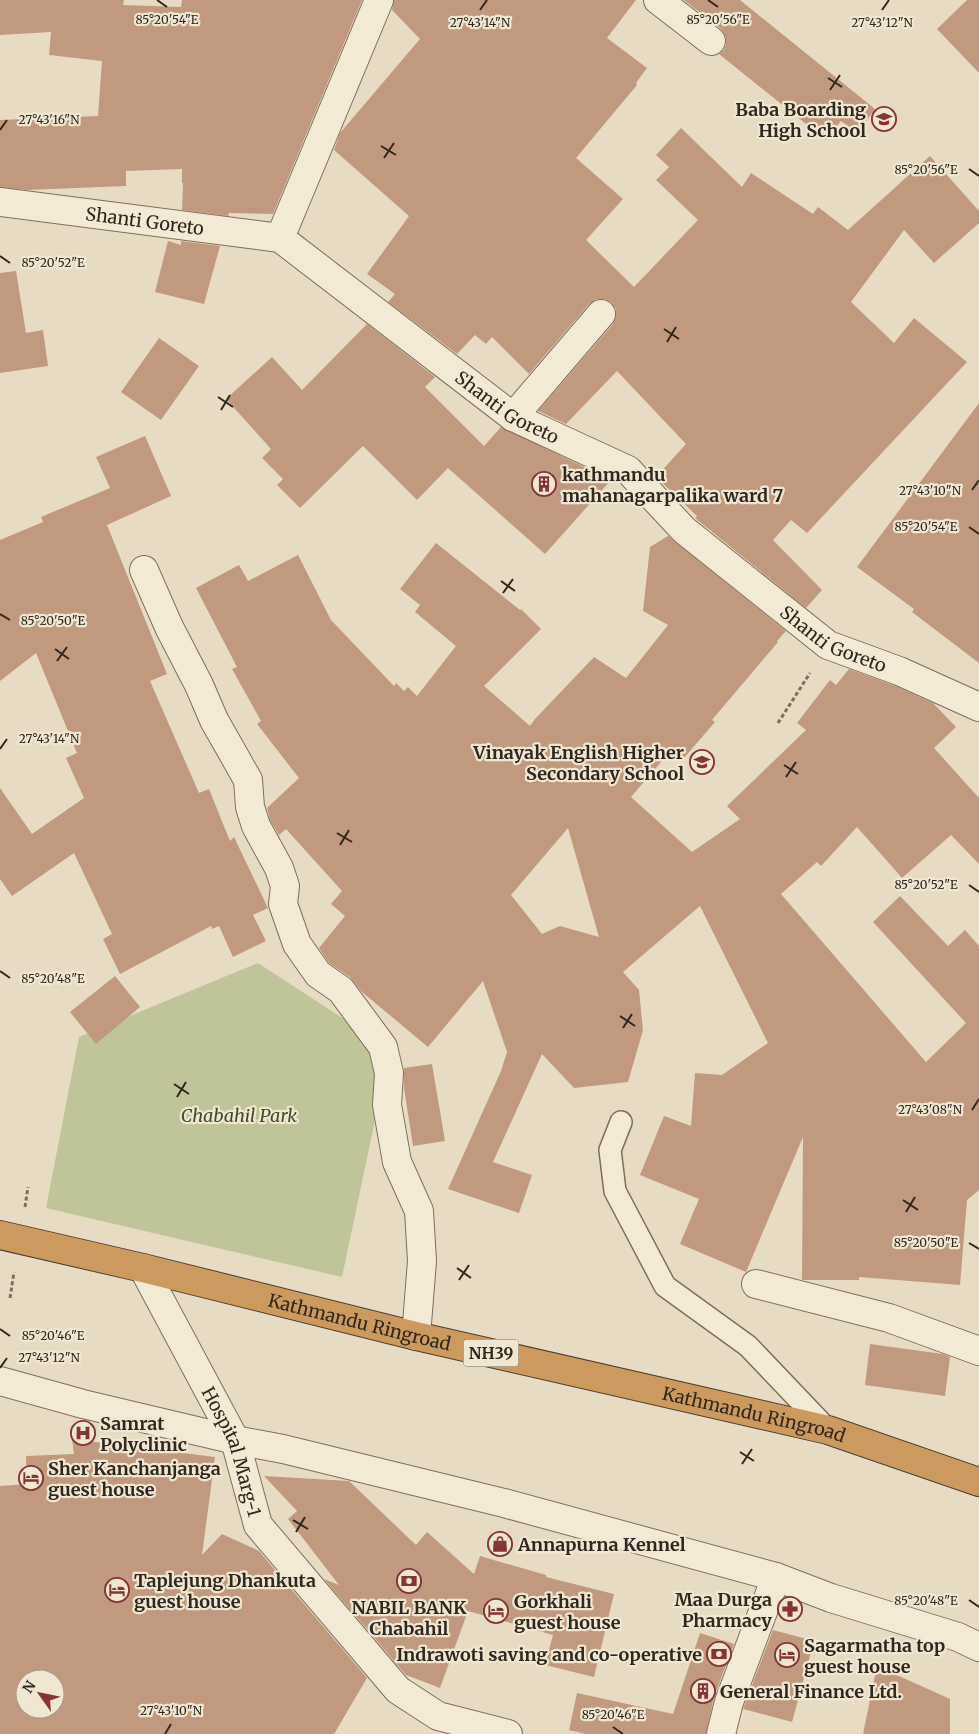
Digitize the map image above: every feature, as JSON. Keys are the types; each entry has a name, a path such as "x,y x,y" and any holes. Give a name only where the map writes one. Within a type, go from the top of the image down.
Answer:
{"highway":[{"name":"Kathmandu Ringroad","path":"0,1235 143,1268 416,1336 828,1430 979,1482"}],"street":[{"path":"280,238 379,0"},
{"path":"658,0 711,41"},
{"name":"Shanti Goreto","path":"0,202 280,238 513,417 628,470 684,530 828,645 899,671 979,707"},
{"path":"513,417 601,314"},
{"path":"144,570 214,720 248,780 250,807 256,826 278,868 285,886 283,904 297,944 318,974 341,990 383,1047 389,1073 387,1105 397,1162 419,1211 422,1261 416,1336"},
{"name":"Hospital Marg-1","path":"143,1268 235,1440 258,1525 398,1690 438,1716 508,1734"},
{"path":"756,1284 889,1318 979,1351"},
{"path":"0,1381 83,1404 235,1440 283,1449 504,1503 776,1577 831,1598 958,1637 979,1647"},
{"path":"720,1734 728,1702 776,1577"}],"lane":[{"path":"621,1122 610,1150 615,1191 665,1286 748,1346 828,1430"}],"path":[{"path":"778,723 828,645"}],"green space":[{"name":"Chabahil Park","path":"258,963 390,1049 342,1277 46,1208 79,1037"}],"building":[{"path":"0,0 124,0 123,5 181,7 182,0 362,0 273,214 229,213 228,216 182,210 182,169 126,171 126,186 27,190 0,187 0,120 98,116 102,61 49,55 51,32 0,35"},
{"path":"394,0 636,0 607,38 647,68 636,83 637,85 576,158 623,199 586,240 634,287 698,220 656,180 669,167 656,155 681,128 742,187 751,173 813,214 818,207 848,230 930,156 979,211 979,223 934,263 904,230 851,302 894,343 914,318 967,362 807,533 791,520 773,540 822,590 806,608 695,518 697,516 656,477 686,444 617,371 566,424 538,411 613,324 616,317 616,309 611,302 604,299 596,299 589,304 529,374 492,337 486,344 475,335 457,354 388,302 395,294 367,274 409,216 334,150 340,133 420,39 392,10"},
{"path":"684,0 740,0 875,109 857,133 841,121 826,140 719,54 724,50 726,44 725,35 721,29"},
{"path":"967,0 979,0 979,73 937,29"},
{"path":"168,241 181,245 181,241 220,246 204,304 155,292"},
{"path":"16,271 26,333 43,330 48,366 0,373 0,273"},
{"path":"367,324 435,377 425,387 484,446 501,427 611,480 545,554 448,468 417,500 363,446 300,508 277,485 283,479 262,458 271,449 226,399 272,357 302,390"},
{"path":"159,338 199,366 161,420 121,392"},
{"path":"979,403 979,663 912,612 914,609 857,567"},
{"path":"145,436 171,496 107,525 167,674 150,681 199,793 209,789 230,841 234,837 268,908 253,915 266,941 233,957 219,926 212,929 211,926 120,974 103,939 112,934 74,853 12,896 0,879 0,788 32,834 84,798 66,758 77,753 36,653 0,681 0,540 43,522 41,517 110,488 96,457"},
{"path":"668,536 786,631 712,720 715,722 684,758 673,748 631,797 692,852 740,819 727,806 806,730 797,723 830,680 836,685 849,669 893,685 933,703 956,727 934,748 979,798 979,864 951,835 902,878 857,827 821,866 817,862 781,894 926,1062 966,1023 873,922 900,896 948,946 965,930 979,946 979,1190 967,1200 960,1285 859,1277 859,1280 802,1280 803,1137 746,1272 680,1244 699,1199 640,1175 664,1116 691,1126 695,1073 722,1075 768,1043 700,906 623,972 639,990 643,1030 628,1082 574,1088 542,1054 493,1162 532,1175 519,1213 448,1189 501,1071 507,1052 483,981 428,1047 362,992 350,977 329,963 319,948 345,916 331,904 342,891 286,829 279,835 270,820 267,808 299,778 257,724 261,721 232,669 237,667 196,588 239,565 248,581 298,555 331,620 394,686 396,683 404,691 408,687 417,696 456,646 415,612 420,605 400,589 436,543 521,609 541,629 484,686 530,726 594,657 626,678 668,625 643,611 650,547","holes":["568,828 599,937 560,926 542,934 511,895"]},
{"path":"115,976 140,1007 96,1044 70,1012"},
{"path":"432,1064 445,1141 413,1146 404,1088 404,1068"},
{"path":"870,1344 943,1354 950,1357 945,1396 865,1385"},
{"path":"72,1439 215,1457 202,1555 222,1534 259,1551 367,1678 334,1734 0,1734 0,1486 27,1484 26,1456 74,1454"},
{"path":"264,1476 349,1481 416,1545 427,1532 474,1574 480,1556 546,1575 546,1577 614,1594 594,1677 545,1665 553,1635 468,1611 440,1688 406,1675 324,1579 339,1585 288,1519 297,1511"},
{"path":"773,1630 814,1641 792,1722 743,1709"},
{"path":"700,1633 734,1644 714,1697 706,1734 586,1734 569,1730 577,1693 673,1714"},
{"path":"877,1666 950,1699 950,1734 863,1734"}],"place":[{"name":"Baba Boarding High School","path":"884,119"},
{"name":"kathmandu mahanagarpalika ward 7","path":"544,484"},
{"name":"Vinayak English Higher Secondary School","path":"702,762"},
{"name":"Samrat Polyclinic","path":"83,1433"},
{"name":"Sher Kanchanjanga guest house","path":"31,1478"},
{"name":"Annapurna Kennel","path":"500,1544"},
{"name":"NABIL BANK Chabahil","path":"409,1581"},
{"name":"Taplejung Dhankuta guest house","path":"117,1590"},
{"name":"Maa Durga Pharmacy","path":"790,1609"},
{"name":"Gorkhali guest house","path":"496,1611"},
{"name":"Indrawoti saving and co-operative","path":"719,1654"},
{"name":"Sagarmatha top guest house","path":"787,1655"},
{"name":"General Finance Ltd.","path":"703,1691"}]}
